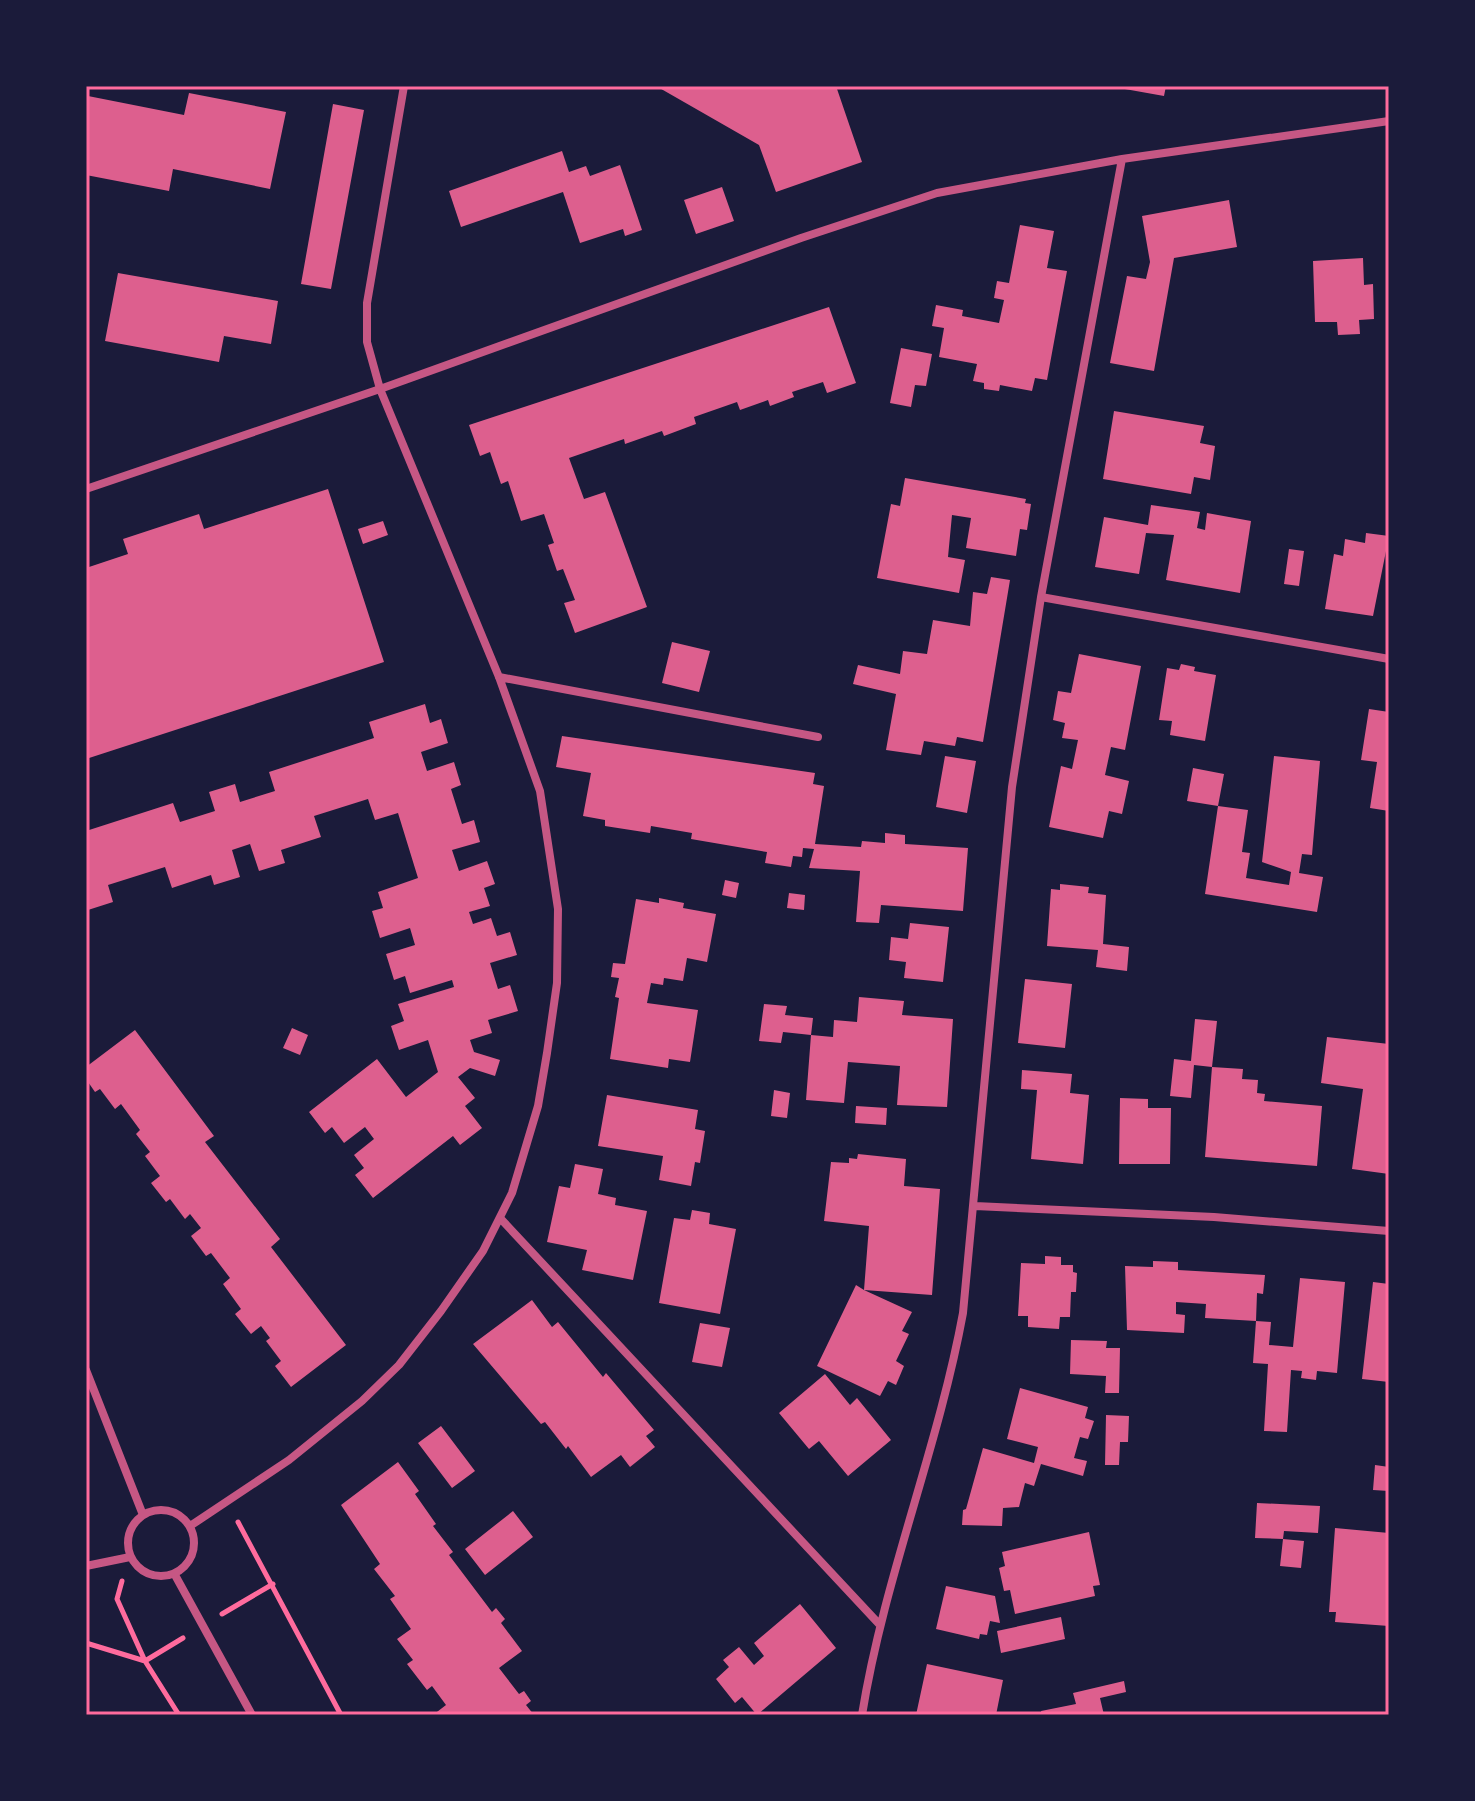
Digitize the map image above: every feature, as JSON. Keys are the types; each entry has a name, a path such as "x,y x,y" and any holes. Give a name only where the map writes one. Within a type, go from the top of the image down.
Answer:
{"street":[{"path":"190,1526 228,1503 323,1434 382,1383 462,1282 500,1218 525,1158 538,1106 557,983 558,909 540,791 499,677 380,389 367,342 367,303 404,86"},
{"path":"86,489 937,193 1122,159 1389,121"},
{"path":"862,1715 880,1625 954,1363 975,1206 1012,787 1041,597 1122,159"},
{"path":"1041,597 1389,659"},
{"path":"499,677 818,737"},
{"path":"975,1206 1214,1217 1389,1231"},
{"path":"500,1218 880,1625"},
{"path":"86,1370 143,1515"},
{"path":"170,1511 190,1526 194,1551 189,1562 175,1575 155,1577 140,1570 130,1557 127,1543 131,1528 143,1515 170,1511"},
{"path":"86,1566 130,1557"},
{"path":"175,1575 252,1715"}],"path":[{"path":"228,1503 341,1715"},
{"path":"130,1557 117,1599 145,1661 179,1715"},
{"path":"86,1643 145,1661"}],"building":[{"path":"656,86 836,86 862,162 776,192 759,145"},
{"path":"1108,86 1166,86 1164,96"},
{"path":"189,93 286,112 270,189 173,169 169,191 86,175 88,96 184,115"},
{"path":"333,104 364,110 331,289 301,284"},
{"path":"562,151 569,172 586,166 590,176 620,165 642,230 625,236 623,229 580,243 563,192 461,227 449,191"},
{"path":"722,187 734,221 696,234 684,200"},
{"path":"1229,200 1237,247 1174,258 1154,371 1110,363 1127,276 1146,279 1150,262 1142,216"},
{"path":"1020,225 1054,231 1047,268 1067,271 1047,380 1035,378 1032,391 1000,385 999,391 984,389 984,383 973,381 977,364 939,357 944,328 932,326 936,305 963,310 962,316 999,323 1004,300 994,298 997,281 1009,283"},
{"path":"1363,258 1364,285 1373,284 1374,319 1359,320 1360,334 1338,335 1337,322 1315,322 1313,261"},
{"path":"118,273 278,301 271,344 224,336 219,362 105,341"},
{"path":"829,307 856,383 827,393 823,382 792,392 794,397 770,406 768,400 740,410 737,402 694,417 696,424 664,436 662,431 625,444 624,439 569,458 584,499 605,492 647,607 575,633 564,603 575,600 563,569 557,571 548,545 554,543 544,514 521,521 508,481 501,484 490,452 480,456 469,425"},
{"path":"901,348 932,354 926,386 915,385 911,407 890,403"},
{"path":"1114,411 1204,426 1200,443 1215,446 1210,480 1194,477 1191,494 1103,479"},
{"path":"905,478 1026,499 1025,503 1031,504 1027,530 1020,529 1016,556 966,548 971,518 952,515 948,557 965,560 959,593 877,578 891,504 900,506"},
{"path":"328,489 384,662 86,759 86,568 128,554 123,539 199,514 204,529"},
{"path":"1151,505 1200,512 1197,528 1205,530 1207,513 1251,521 1240,593 1166,580 1174,535 1146,533 1139,574 1095,567 1104,517 1148,525"},
{"path":"383,521 388,535 363,544 358,529"},
{"path":"1366,533 1389,536 1373,616 1325,609 1334,554 1343,556 1345,539 1365,543"},
{"path":"1289,549 1304,551 1299,586 1284,584"},
{"path":"991,577 1010,580 983,742 957,737 955,746 924,741 921,755 886,750 896,694 853,684 858,665 900,674 903,651 927,654 933,620 970,626 973,592 987,594"},
{"path":"672,642 710,651 699,692 662,683"},
{"path":"1079,654 1141,666 1125,750 1111,747 1105,775 1129,781 1122,814 1109,811 1103,838 1049,827 1061,766 1072,769 1078,740 1062,738 1065,723 1053,720 1058,691 1071,693"},
{"path":"1181,664 1195,667 1194,671 1216,675 1205,741 1170,735 1172,721 1159,720 1167,668 1179,670"},
{"path":"425,704 430,723 441,719 448,743 421,752 427,771 454,762 461,785 451,789 462,824 474,820 480,842 452,850 459,871 487,861 495,884 484,888 490,906 469,912 473,924 491,918 497,936 510,932 517,955 490,963 498,989 510,985 518,1011 488,1020 492,1033 470,1040 474,1052 500,1060 495,1076 470,1068 458,1077 475,1098 465,1106 482,1128 460,1145 453,1136 373,1198 355,1175 364,1168 354,1155 374,1139 365,1127 344,1143 332,1127 325,1133 309,1112 377,1059 406,1097 438,1072 428,1040 399,1050 391,1026 404,1021 398,1004 454,987 452,980 410,993 405,976 394,980 386,954 415,945 410,928 380,938 372,911 383,908 378,892 418,878 398,813 375,820 368,799 314,816 321,837 281,850 285,863 259,871 250,844 232,850 240,877 214,885 211,875 172,888 165,867 108,885 113,902 88,910 86,831 173,803 180,822 215,811 209,792 235,784 240,802 275,791 269,772 374,738 369,722"},
{"path":"1369,709 1389,712 1389,811 1370,808 1377,762 1361,760"},
{"path":"562,736 815,773 813,784 824,786 815,844 861,847 862,841 885,843 885,833 905,835 905,844 968,848 963,911 881,905 879,923 856,922 860,871 809,868 814,849 803,848 802,857 793,856 791,867 765,863 767,852 691,839 692,833 651,826 650,833 605,826 605,820 583,816 591,773 556,767"},
{"path":"945,756 976,761 967,813 936,807"},
{"path":"1274,756 1320,761 1312,855 1302,854 1299,873 1323,877 1317,912 1205,894 1218,806 1248,810 1242,852 1250,853 1246,878 1289,885 1291,872 1262,862"},
{"path":"1193,768 1224,774 1218,806 1187,801"},
{"path":"725,880 739,883 736,898 722,895"},
{"path":"1060,884 1089,887 1088,893 1106,895 1103,944 1129,947 1127,971 1096,967 1098,950 1047,946 1051,889 1060,890"},
{"path":"789,893 805,895 804,910 787,908"},
{"path":"659,898 684,903 683,908 716,914 707,962 687,958 683,981 664,978 663,985 651,983 647,1003 698,1010 690,1062 669,1059 668,1068 610,1059 619,998 615,997 619,978 611,977 613,963 625,964 636,899 659,903"},
{"path":"910,923 949,927 943,982 904,978 906,962 889,960 891,937 908,939"},
{"path":"1025,979 1072,984 1065,1048 1018,1043"},
{"path":"859,997 904,1001 902,1015 953,1019 947,1107 897,1105 900,1066 848,1062 844,1103 806,1100 811,1035 833,1037 834,1020 857,1022"},
{"path":"764,1004 787,1006 785,1015 813,1018 811,1035 783,1032 781,1043 759,1041"},
{"path":"1195,1019 1217,1021 1212,1067 1194,1065 1191,1098 1170,1096 1174,1059 1191,1061"},
{"path":"292,1028 308,1035 300,1055 283,1048"},
{"path":"135,1030 214,1136 205,1142 280,1239 271,1247 346,1345 291,1387 275,1366 281,1361 266,1341 270,1338 261,1326 251,1334 235,1314 241,1309 223,1284 230,1278 211,1253 206,1256 191,1236 201,1228 190,1214 185,1219 170,1199 166,1202 151,1183 160,1176 145,1156 150,1152 136,1134 140,1130 121,1104 115,1109 100,1089 95,1092 86,1079 86,1067"},
{"path":"1327,1037 1389,1044 1389,1174 1352,1169 1363,1089 1321,1083"},
{"path":"1212,1067 1243,1069 1242,1079 1258,1080 1257,1093 1265,1094 1264,1101 1322,1106 1317,1166 1205,1157"},
{"path":"1022,1070 1072,1074 1070,1093 1089,1095 1083,1164 1031,1159 1037,1090 1021,1089"},
{"path":"774,1090 790,1093 787,1118 771,1116"},
{"path":"607,1095 698,1110 695,1129 705,1131 700,1163 695,1162 691,1186 659,1180 663,1156 598,1146"},
{"path":"1120,1098 1148,1099 1148,1108 1171,1108 1170,1164 1119,1164"},
{"path":"856,1106 887,1108 886,1125 855,1123"},
{"path":"858,1154 906,1159 904,1186 940,1189 932,1295 864,1290 869,1226 824,1221 831,1162 849,1163 849,1158 857,1159"},
{"path":"575,1164 603,1169 598,1194 616,1198 615,1205 647,1211 633,1280 582,1270 587,1250 547,1242 559,1186 570,1188"},
{"path":"692,1210 710,1213 709,1224 736,1229 720,1314 659,1303 674,1218 690,1220"},
{"path":"1045,1256 1061,1257 1061,1265 1073,1265 1073,1272 1077,1273 1076,1292 1071,1292 1070,1317 1060,1317 1059,1329 1028,1327 1028,1316 1018,1316 1021,1263 1045,1264"},
{"path":"1153,1261 1178,1262 1178,1270 1265,1275 1263,1294 1257,1293 1256,1321 1205,1318 1206,1304 1176,1302 1176,1314 1185,1315 1184,1333 1127,1330 1125,1266 1153,1267"},
{"path":"1300,1278 1345,1282 1337,1373 1317,1371 1316,1380 1301,1378 1302,1371 1291,1370 1287,1432 1264,1431 1268,1364 1253,1363 1256,1321 1271,1322 1269,1345 1293,1347"},
{"path":"1373,1282 1389,1284 1389,1382 1362,1379"},
{"path":"856,1285 912,1312 902,1331 909,1334 896,1361 904,1366 896,1385 888,1381 880,1396 817,1366"},
{"path":"532,1300 552,1327 558,1322 603,1377 606,1373 654,1430 646,1436 655,1447 630,1467 621,1455 591,1477 568,1446 566,1449 545,1422 541,1424 473,1344"},
{"path":"700,1323 730,1328 722,1367 692,1362"},
{"path":"1071,1340 1107,1341 1106,1348 1120,1348 1119,1393 1105,1393 1106,1376 1070,1374"},
{"path":"825,1374 850,1405 857,1398 891,1440 848,1476 819,1441 809,1449 779,1413"},
{"path":"1020,1388 1088,1407 1085,1418 1094,1421 1088,1439 1080,1437 1074,1458 1087,1461 1083,1476 1041,1464 1034,1486 1025,1483 1019,1507 1003,1508 1002,1526 962,1525 963,1510 966,1509 983,1448 1034,1463 1038,1447 1007,1439"},
{"path":"1106,1415 1129,1416 1128,1442 1120,1442 1119,1465 1105,1465"},
{"path":"441,1426 475,1471 452,1488 418,1443"},
{"path":"398,1462 419,1491 415,1494 436,1524 433,1526 453,1552 449,1555 492,1612 496,1608 505,1619 501,1623 522,1651 499,1668 519,1694 524,1691 531,1701 526,1705 534,1715 433,1715 446,1705 432,1686 427,1690 407,1664 413,1660 397,1639 411,1629 390,1599 395,1596 374,1569 380,1564 341,1505"},
{"path":"1375,1465 1389,1467 1389,1491 1373,1490"},
{"path":"1257,1503 1320,1506 1318,1533 1284,1531 1283,1539 1255,1538"},
{"path":"513,1511 533,1537 485,1575 465,1549"},
{"path":"1335,1528 1389,1533 1389,1626 1335,1622 1336,1612 1329,1612"},
{"path":"1089,1532 1100,1585 1093,1586 1095,1596 1015,1614 1010,1590 1004,1591 999,1568 1005,1566 1002,1552"},
{"path":"1283,1539 1304,1541 1301,1568 1280,1566"},
{"path":"946,1586 995,1596 1000,1623 990,1621 987,1635 980,1634 979,1639 936,1629"},
{"path":"800,1604 836,1648 757,1715 742,1697 735,1703 716,1679 729,1667 723,1660 739,1647 754,1665 764,1656 754,1643"},
{"path":"1061,1617 1065,1639 1001,1653 997,1631"},
{"path":"927,1664 1003,1680 996,1715 916,1715"},
{"path":"1124,1681 1126,1692 1100,1698 1104,1715 1042,1715 1041,1711 1076,1704 1073,1693"}]}
